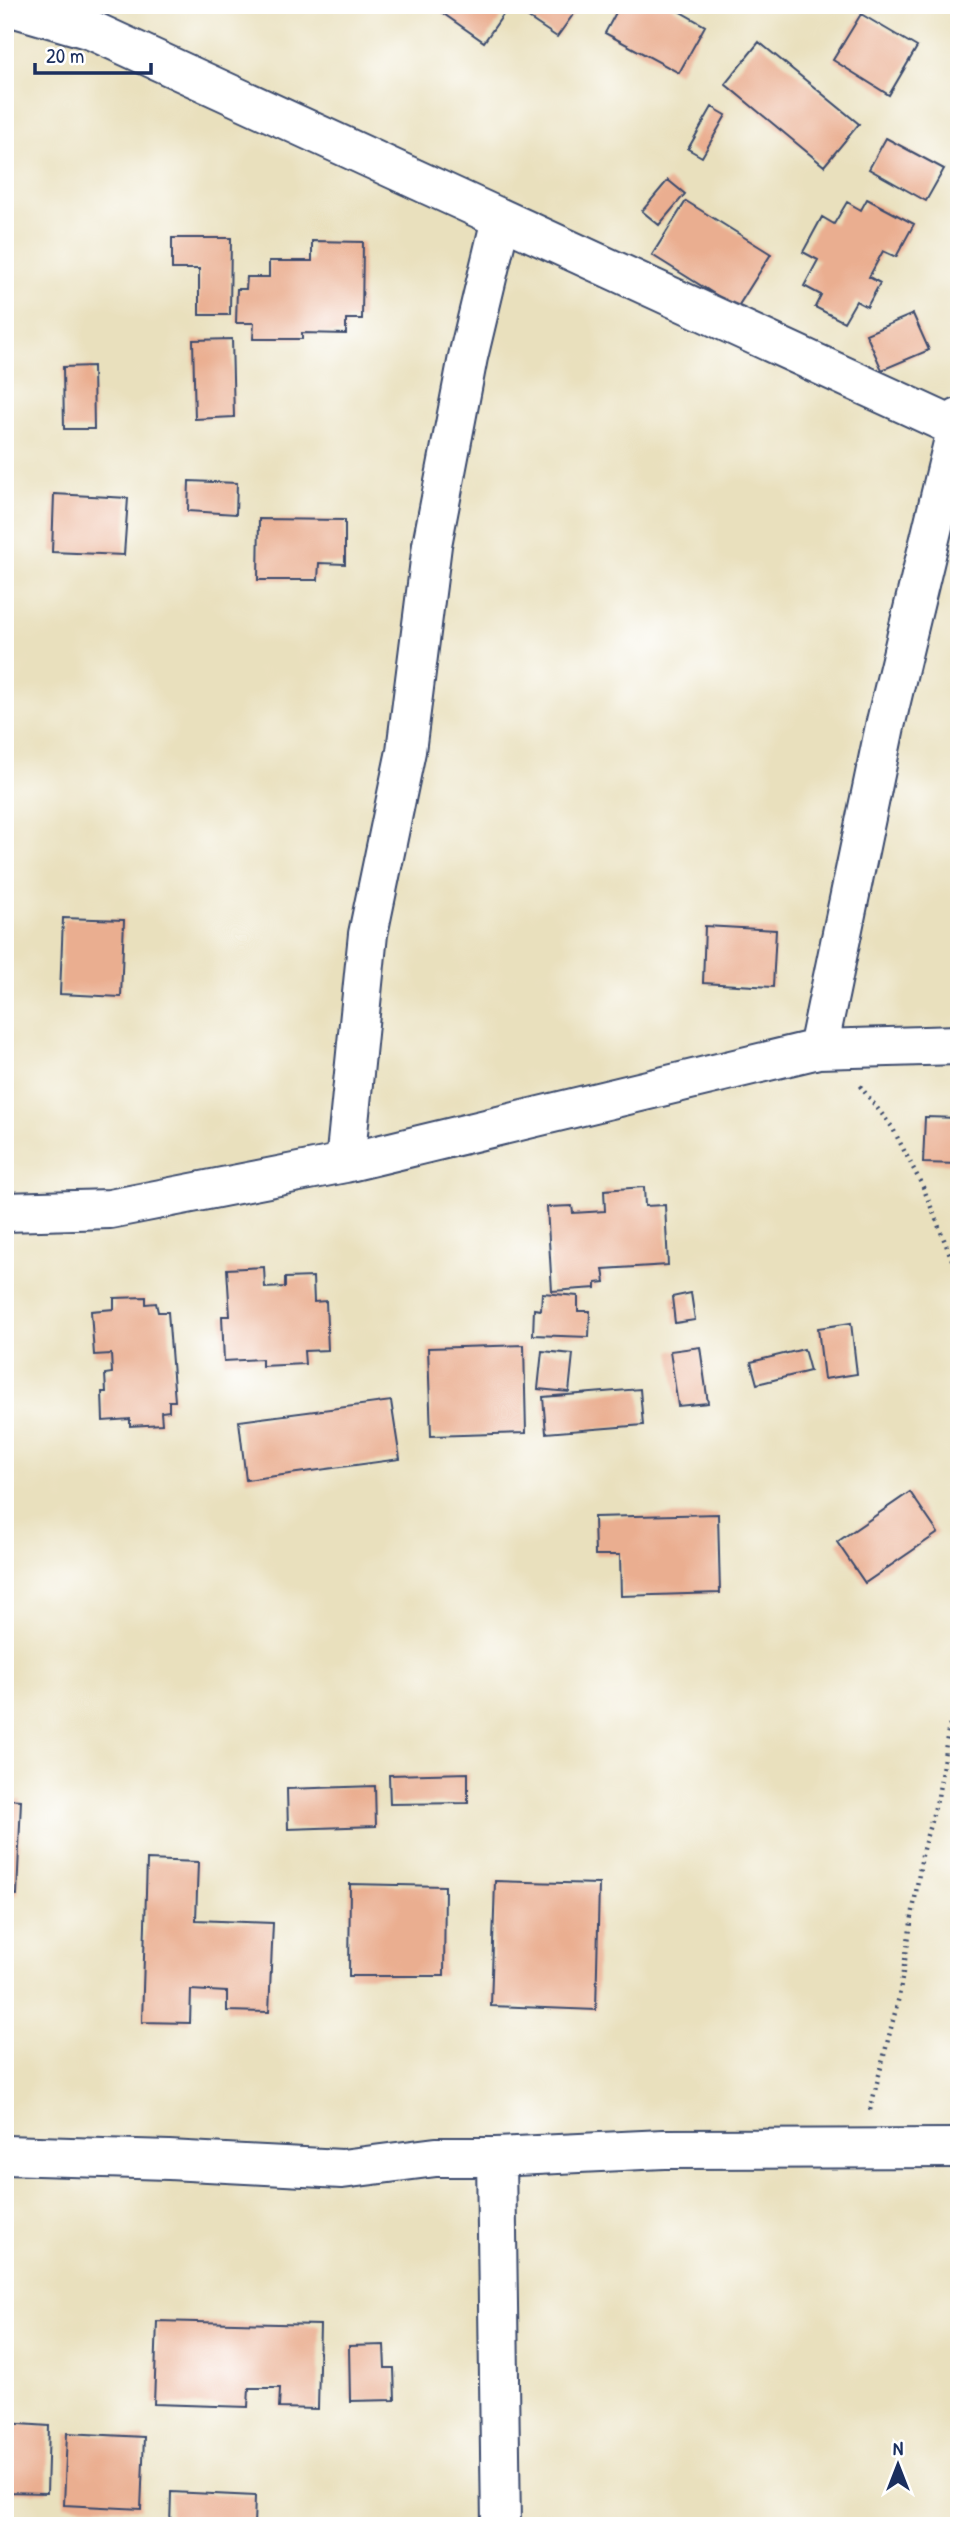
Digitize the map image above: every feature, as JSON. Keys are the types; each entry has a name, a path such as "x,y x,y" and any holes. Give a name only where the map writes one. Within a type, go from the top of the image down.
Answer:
{"street":[{"path":"5,5 91,30 500,219 958,423 885,726 818,1049"},
{"path":"345,1163 368,934 406,751 432,545 468,357 500,219"},
{"path":"5,1212 110,1209 345,1163 818,1049 959,1045"},
{"path":"5,2155 342,2169 436,2157 664,2150 959,2148"},
{"path":"496,2157 501,2526"}],"path":[{"path":"818,1049 859,1084 892,1127 923,1187 959,1277"},
{"path":"863,2148 875,2087 899,1997 923,1849 938,1797 948,1731 959,1697"}],"building":[{"path":"431,5 510,5 484,42"},
{"path":"528,5 580,5 557,37 527,17 533,8"},
{"path":"620,5 668,5 705,26 679,73 605,33"},
{"path":"861,14 917,47 889,95 833,60"},
{"path":"759,42 859,124 824,166 725,84"},
{"path":"712,107 726,115 702,157 688,149"},
{"path":"886,138 944,169 926,201 869,169"},
{"path":"668,180 685,194 659,225 642,211"},
{"path":"867,199 914,224 896,257 883,251 869,277 880,283 867,307 856,301 844,322 815,307 821,295 804,286 818,260 803,252 822,217 834,224 847,202 861,210"},
{"path":"686,201 771,254 737,308 652,255"},
{"path":"172,238 231,238 230,315 199,315 199,269 172,269"},
{"path":"312,241 363,242 362,319 346,319 346,334 302,333 302,339 253,339 254,323 236,323 237,289 246,289 247,277 269,277 269,261 312,261"},
{"path":"913,314 929,350 882,370 866,334"},
{"path":"232,339 234,417 195,419 193,340"},
{"path":"93,366 94,429 64,429 63,367"},
{"path":"189,481 237,483 236,514 188,511"},
{"path":"54,494 128,498 124,555 52,552"},
{"path":"259,519 345,520 345,564 319,563 318,580 258,580"},
{"path":"63,918 124,920 121,997 60,994"},
{"path":"705,926 776,930 773,987 703,983"},
{"path":"925,1117 959,1118 959,1164 923,1163"},
{"path":"644,1187 645,1206 665,1205 668,1265 603,1269 605,1282 596,1283 596,1288 552,1291 547,1207 572,1206 573,1213 605,1211 604,1190"},
{"path":"264,1267 265,1288 285,1287 285,1278 313,1277 314,1302 326,1301 328,1350 304,1351 305,1364 262,1366 262,1359 224,1361 222,1316 230,1316 227,1269"},
{"path":"542,1293 578,1296 578,1311 590,1311 589,1337 533,1335 534,1309 541,1310"},
{"path":"691,1293 695,1320 675,1323 672,1297"},
{"path":"146,1297 146,1304 156,1303 158,1312 168,1312 175,1401 169,1401 169,1411 161,1412 162,1424 130,1426 130,1419 103,1421 102,1392 106,1392 105,1374 112,1373 111,1354 94,1355 91,1311 114,1309 114,1298"},
{"path":"851,1323 857,1374 824,1379 818,1328"},
{"path":"524,1345 526,1433 431,1436 428,1348"},
{"path":"700,1347 708,1403 678,1406 670,1351"},
{"path":"804,1349 810,1371 757,1384 751,1362"},
{"path":"542,1351 573,1354 569,1392 538,1389"},
{"path":"640,1389 643,1425 546,1433 543,1397"},
{"path":"391,1401 400,1459 246,1480 239,1421"},
{"path":"910,1492 938,1533 865,1583 837,1542"},
{"path":"718,1514 720,1593 621,1596 620,1555 595,1555 594,1517"},
{"path":"468,1773 468,1803 390,1804 389,1775"},
{"path":"375,1786 376,1826 288,1829 287,1789"},
{"path":"5,1799 21,1800 17,1895 5,1894"},
{"path":"147,1860 198,1862 196,1920 273,1923 269,2012 227,2011 227,1992 191,1990 190,2023 142,2022"},
{"path":"495,1881 599,1884 596,2010 491,2006"},
{"path":"350,1884 445,1886 444,1976 349,1976"},
{"path":"157,2321 320,2325 318,2409 279,2408 280,2388 249,2388 248,2407 154,2404"},
{"path":"384,2345 385,2368 394,2368 395,2400 350,2401 349,2346"},
{"path":"5,2423 49,2426 47,2493 5,2492"},
{"path":"67,2433 144,2437 141,2509 64,2505"},
{"path":"171,2492 255,2496 254,2526 170,2526"}]}
